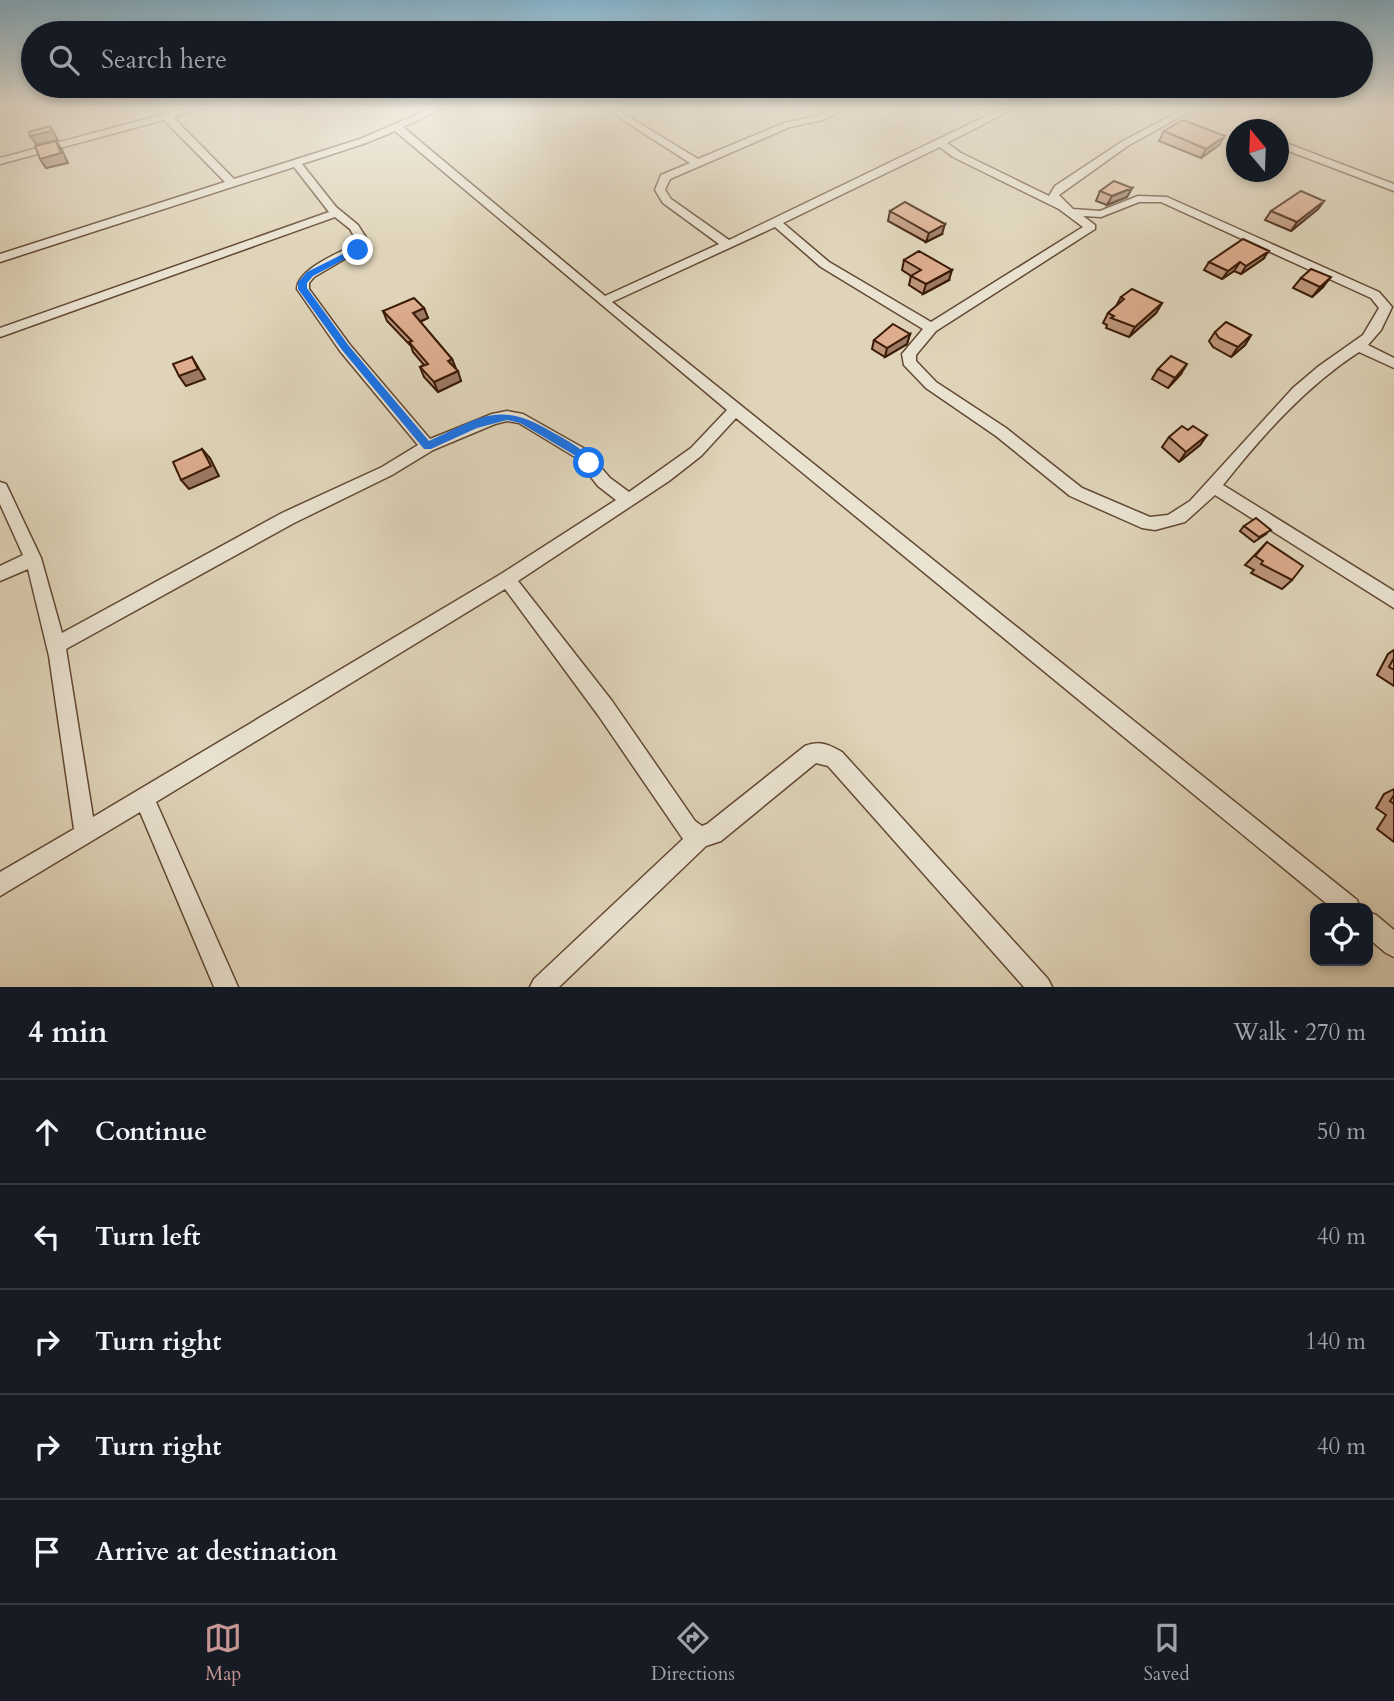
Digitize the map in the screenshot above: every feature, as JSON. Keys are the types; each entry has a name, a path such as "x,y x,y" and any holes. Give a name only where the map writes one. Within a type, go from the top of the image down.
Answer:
{"street":[{"path":"0,161 29,153"},
{"path":"203,153 232,183"},
{"path":"0,258 324,153"},
{"path":"428,153 603,301 1343,903"},
{"path":"682,153 696,162"},
{"path":"718,153 665,177 661,183 661,195 727,244"},
{"path":"603,301 920,153"},
{"path":"954,153 1067,210 1091,227 931,328 909,354 909,362 916,371 1076,492 1159,525 1172,523 1197,504 1285,403 1325,367 1360,347 1381,321 1386,307 1375,295 1163,199 1138,199 1101,214 1067,210 1054,194 1111,153"},
{"path":"1305,153 1394,188"},
{"path":"296,163 336,213 355,228 364,244 310,274 303,282 303,289 345,348 428,446"},
{"path":"0,333 336,213"},
{"path":"776,222 788,236 834,269 931,328"},
{"path":"1360,347 1394,363"},
{"path":"0,885 507,579 696,452 737,408"},
{"path":"55,646 288,518 387,471 428,446 492,419 507,416 523,419 580,453 604,482 628,500"},
{"path":"1212,486 1394,600"},
{"path":"0,488 20,523 48,601 85,834"},
{"path":"0,575 33,558"},
{"path":"507,579 605,708 687,829 700,837"},
{"path":"542,987 700,837 713,833 812,753 822,752 835,759 1040,987"},
{"path":"144,797 226,987"},
{"path":"1373,927 1394,945"}],"building":[{"path":"38,153 61,153 40,159"},
{"path":"1114,181 1132,188 1112,196 1100,191"},
{"path":"1301,191 1324,201 1297,222 1271,211"},
{"path":"905,202 945,224 929,233 890,211"},
{"path":"1243,239 1269,251 1246,266 1240,262 1228,271 1209,262"},
{"path":"919,251 952,270 926,284 911,276 921,270 904,260"},
{"path":"1311,269 1331,277 1320,287 1301,278"},
{"path":"1132,289 1162,303 1135,327 1111,318 1114,316 1108,313 1124,299 1121,297"},
{"path":"414,298 424,308 413,313 452,359 448,361 458,371 434,382 420,367 428,364 409,342 412,341 383,311"},
{"path":"1226,322 1251,335 1238,347 1219,338 1215,332"},
{"path":"893,324 910,334 887,348 874,340"},
{"path":"1171,356 1187,364 1175,378 1158,369"},
{"path":"192,357 198,369 179,376 173,364"},
{"path":"1182,426 1188,430 1193,426 1207,435 1186,452 1169,437"},
{"path":"202,449 211,466 181,480 173,462"},
{"path":"1256,518 1271,530 1259,537 1244,526"},
{"path":"1267,542 1303,566 1292,580 1261,564 1263,561 1255,556"}],"route":[{"path":"358,250 310,274 303,282 303,289 345,348 428,446 474,425 507,416 523,419 580,453 589,463"}]}
